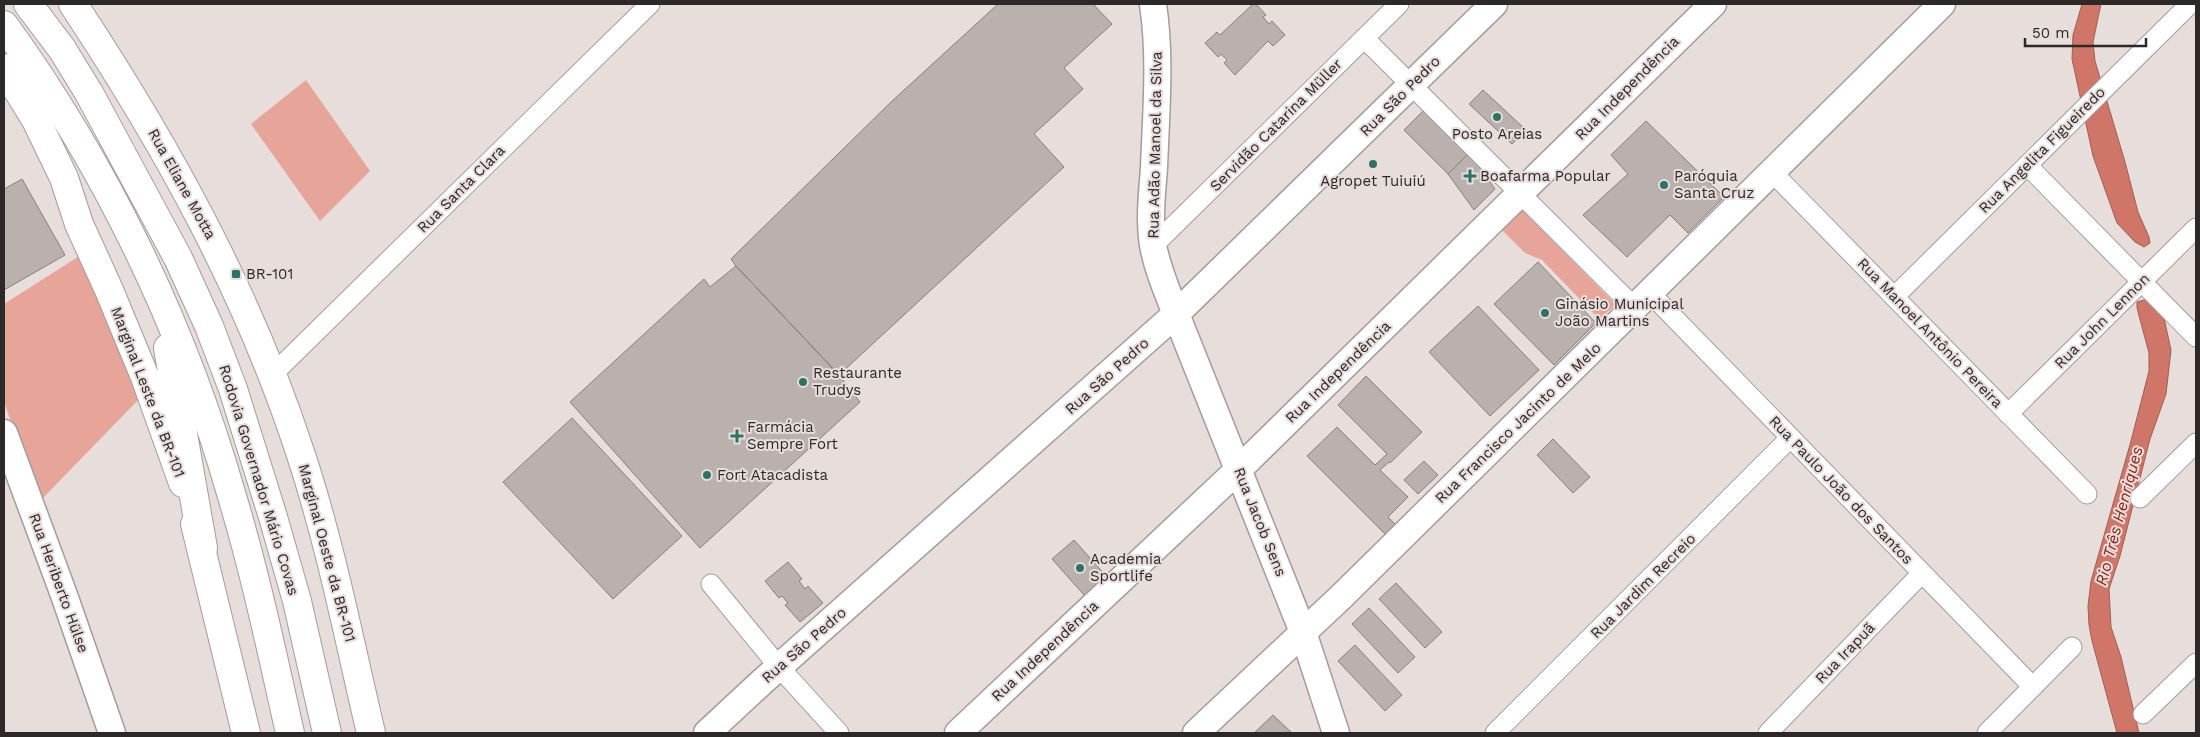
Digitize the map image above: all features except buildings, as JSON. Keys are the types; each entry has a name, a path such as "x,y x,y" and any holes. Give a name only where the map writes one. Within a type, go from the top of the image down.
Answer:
{"main road":[{"name":"Rodovia Governador Mário Covas","path":"28,4 62,49 145,194 178,258 209,326 251,442 297,601 327,733"},
{"path":"40,4 62,49"},
{"name":"Rua Eliane Motta","path":"73,4 164,148 205,223 243,304 272,375"},
{"name":"Rodovia Governador Mário Covas","path":"4,25 85,149 117,208 159,295 192,375 231,491 247,548 290,733"},
{"name":"Marginal Leste da BR-101","path":"4,68 36,120 64,178 80,224 113,298 171,447 202,548 246,733"},
{"path":"159,295 202,548"},
{"name":"Marginal Oeste da BR-101","path":"272,375 291,425 318,512 371,733"},
{"path":"308,650 343,733"}],"street":[{"name":"Rua Santa Clara","path":"272,375 650,4"},
{"name":"Rua Adão Manoel da Silva","path":"1153,4 1158,75 1152,196 1153,246 1176,314"},
{"name":"Servidão Catarina Müller","path":"1153,246 1399,4"},
{"name":"Rua São Pedro","path":"707,733 1176,314 1494,4"},
{"name":"Rua Independência","path":"958,733 1239,469 1713,4"},
{"name":"Rua Francisco Jacinto de Melo","path":"1196,733 1303,632 1773,173 1942,4"},
{"name":"Rua Angelita Figueiredo","path":"1894,297 2190,4"},
{"name":"Rua Paulo João dos Santos","path":"1364,38 1520,194 1642,301 1790,438 2033,687"},
{"path":"2027,165 2196,337"},
{"name":"Rua Manoel Antônio Pereira","path":"1773,173 2087,494"},
{"name":"Rua John Lennon","path":"2008,414 2196,228"},
{"name":"Rua Jacob Sens","path":"1176,314 1303,632 1336,733"},
{"name":"Rua Heriberto Hülse","path":"4,433 64,595 112,733"},
{"name":"Rua Jardim Recreio","path":"1495,733 1790,438"},
{"path":"2140,498 2196,443"},
{"name":"Rua Irapuã","path":"1768,733 1922,574"},
{"path":"711,584 838,733"},
{"path":"1987,733 2072,647"},
{"path":"2143,714 2196,663"}],"shaded area":[{"path":"306,80 370,171 320,221 251,124"},
{"path":"1519,207 1616,305 1599,319 1542,260 1525,253 1499,227"},
{"path":"81,255 140,398 40,501 4,402 4,304"}],"water":[{"path":"2082,4 2101,4 2093,42 2095,61 2138,212 2149,237 2150,243 2144,247 2135,242 2117,223 2093,156 2072,59 2073,35"},
{"name":"Rio Três Henriques","path":"2147,299 2162,309 2171,350 2166,394 2150,439 2120,556 2109,589 2111,627 2121,657 2139,733 2117,733 2092,641 2088,606 2091,581 2149,371 2149,353 2137,308 2137,302"}],"place":[{"name":"Posto Areias","path":"1497,117"},
{"name":"Agropet Tuiuiú","path":"1373,164"},
{"name":"Boafarma Popular","path":"1470,176"},
{"name":"Paróquia Santa Cruz","path":"1664,185"},
{"name":"BR-101","path":"236,274"},
{"name":"Ginásio Municipal João Martins","path":"1545,313"},
{"name":"Restaurante Trudys","path":"803,382"},
{"name":"Farmácia Sempre Fort","path":"737,436"},
{"name":"Fort Atacadista","path":"707,475"},
{"name":"Academia Sportlife","path":"1080,568"}]}
